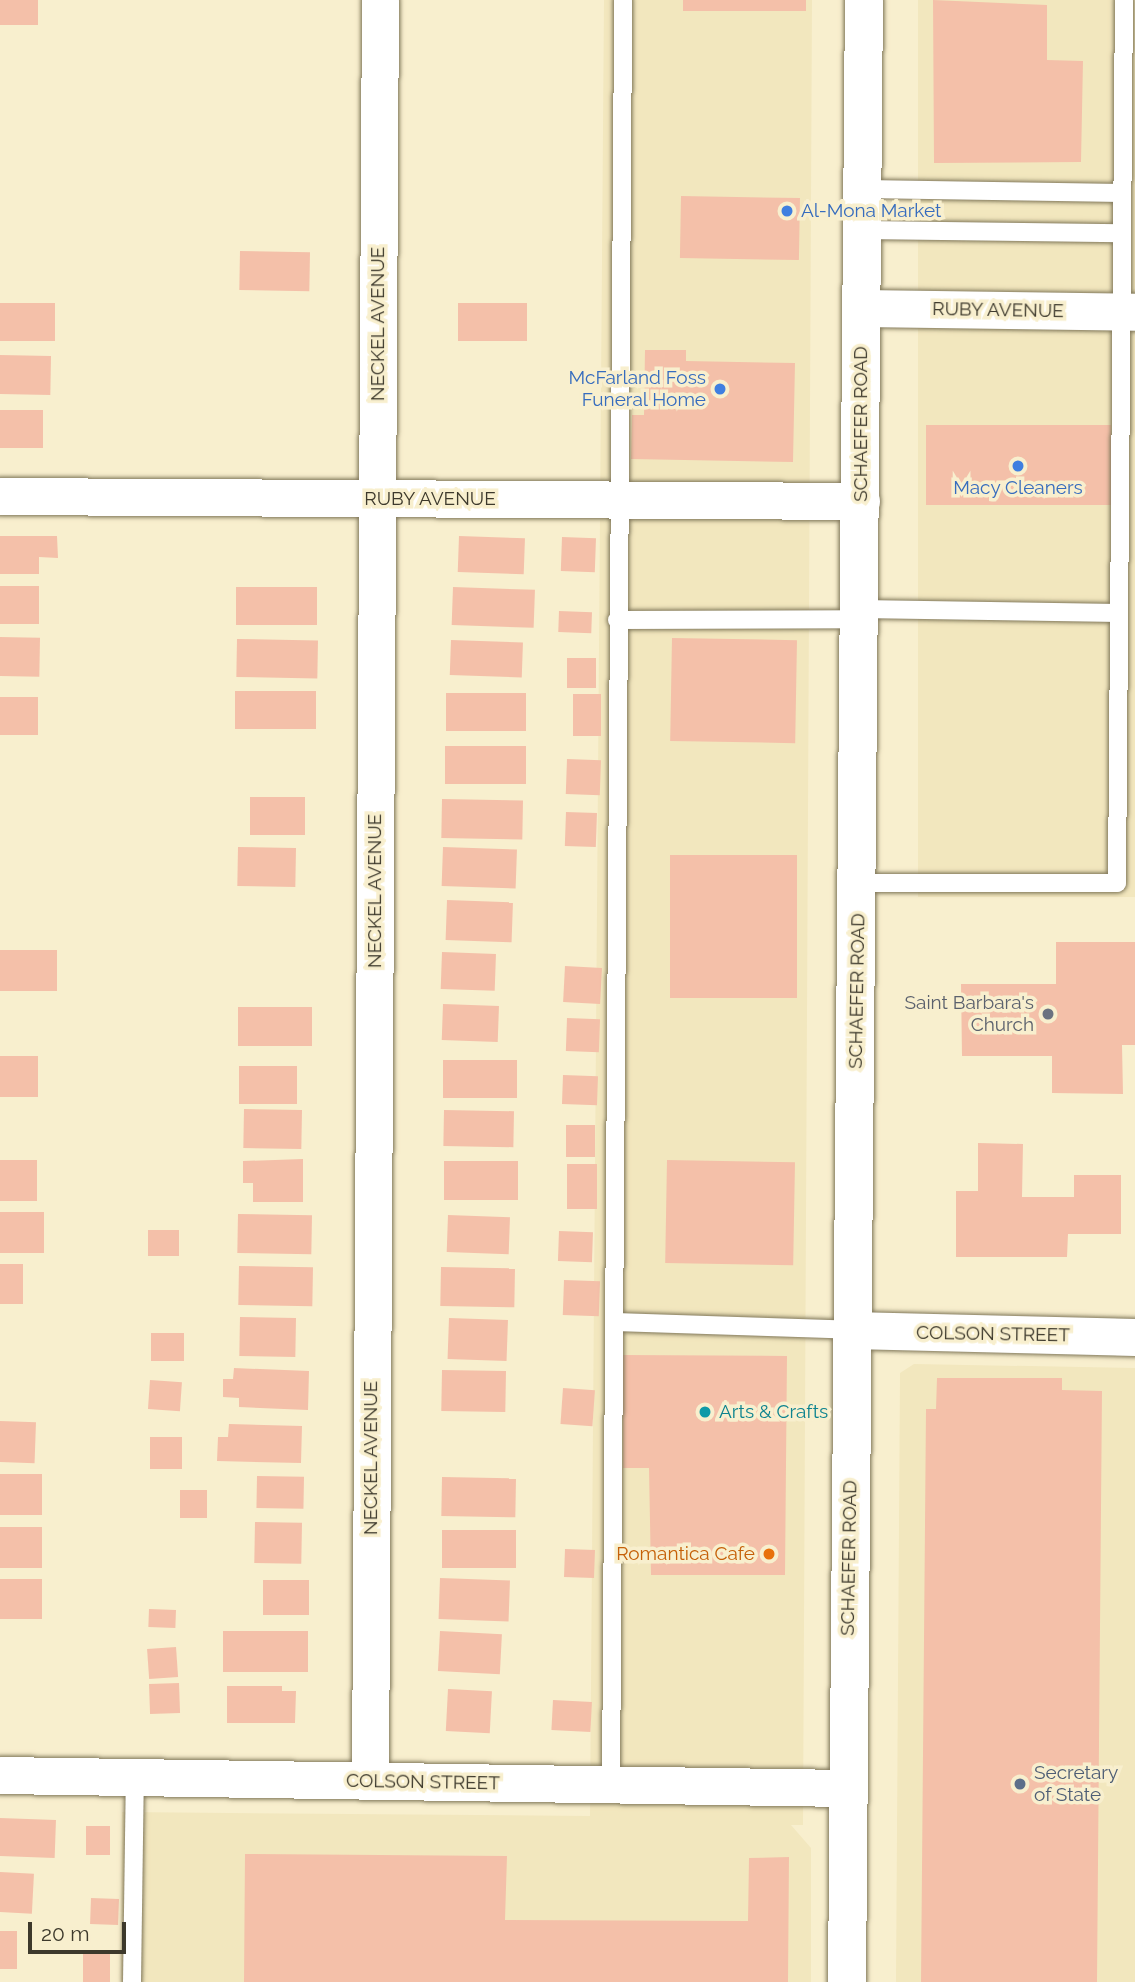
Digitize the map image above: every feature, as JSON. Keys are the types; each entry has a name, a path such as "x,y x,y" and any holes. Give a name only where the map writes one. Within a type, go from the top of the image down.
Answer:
{"main road":[{"name":"SCHAEFER ROAD","path":"848,1982 847,1788 859,883 864,0"}],"street":[{"name":"NECKEL AVENUE","path":"369,1781 380,0"},
{"name":"RUBY AVENUE","path":"862,308 1128,312"},
{"name":"RUBY AVENUE","path":"0,496 861,501"},
{"name":"COLSON STREET","path":"852,1330 1135,1337"},
{"name":"COLSON STREET","path":"0,1775 847,1788"}],"lane":[{"path":"611,1785 617,500 623,0"},
{"path":"859,883 1117,884 1119,612 1128,312 1122,233 1124,0"},
{"path":"864,189 1122,193"},
{"path":"863,230 1122,233"},
{"path":"617,620 860,614 1119,612"},
{"path":"615,1322 852,1330"},
{"path":"132,1982 135,1776"}],"shaded area":[{"path":"604,0 812,0 803,1825 791,1825 811,1848 811,1982 121,1982 122,1812 590,1816"},
{"path":"918,0 1135,0 1135,897 918,897"},
{"path":"914,1364 1135,1368 1135,1982 896,1982 900,1373"}],"building":[{"path":"0,0 38,0 38,25 0,25"},
{"path":"683,0 806,0 806,11 683,11"},
{"path":"933,0 1047,5 1047,60 1083,61 1081,162 934,163"},
{"path":"681,196 800,198 799,260 680,258"},
{"path":"240,251 310,252 309,291 239,290"},
{"path":"0,303 55,303 55,341 0,341"},
{"path":"458,303 527,303 527,341 458,341"},
{"name":"McFarland Foss Funeral Home","path":"645,350 686,350 686,361 795,363 793,462 631,459 632,415 644,415"},
{"path":"0,355 51,356 50,395 0,394"},
{"path":"0,410 43,410 43,448 0,448"},
{"name":"Macy Cleaners","path":"926,425 1111,425 1111,505 926,505"},
{"path":"0,536 57,536 58,558 39,557 39,574 0,574"},
{"path":"459,536 525,538 524,574 458,572"},
{"path":"562,537 596,538 595,572 561,571"},
{"path":"0,586 39,586 39,624 0,624"},
{"path":"236,587 317,587 317,625 236,625"},
{"path":"453,587 535,590 534,628 452,625"},
{"path":"559,611 592,612 591,633 558,632"},
{"path":"0,637 40,638 39,677 0,676"},
{"path":"672,638 797,640 795,743 670,741"},
{"path":"237,639 318,640 317,678 236,677"},
{"path":"451,640 523,643 522,677 450,675"},
{"path":"567,658 596,658 596,688 567,688"},
{"path":"235,691 316,691 316,729 235,729"},
{"path":"446,693 526,693 526,731 446,731"},
{"path":"573,694 601,694 601,736 573,736"},
{"path":"0,697 38,697 38,735 0,735"},
{"path":"445,746 526,746 526,784 445,784"},
{"path":"567,759 601,760 600,795 566,794"},
{"path":"250,797 305,797 305,835 250,835"},
{"path":"442,799 523,800 522,839 441,838"},
{"path":"566,812 597,813 596,847 565,846"},
{"path":"238,847 296,848 295,887 237,886"},
{"path":"443,847 517,850 516,889 442,886"},
{"path":"670,855 797,855 797,998 670,998"},
{"path":"447,900 513,902 512,942 446,940"},
{"name":"Saint Barbara's Church","path":"1056,942 1135,942 1135,1045 1122,1045 1123,1094 1052,1093 1052,1056 962,1056 961,984 1056,984"},
{"path":"0,950 57,950 57,991 0,991"},
{"path":"442,952 496,954 495,991 441,989"},
{"path":"565,966 602,968 600,1004 563,1002"},
{"path":"443,1004 499,1006 498,1042 442,1040"},
{"path":"238,1007 312,1007 312,1046 238,1046"},
{"path":"567,1018 600,1019 599,1052 566,1051"},
{"path":"0,1056 38,1056 38,1097 0,1097"},
{"path":"443,1060 517,1060 517,1098 443,1098"},
{"path":"239,1066 297,1066 297,1104 239,1104"},
{"path":"563,1075 598,1076 597,1105 562,1104"},
{"path":"244,1109 302,1110 301,1149 243,1148"},
{"path":"444,1110 514,1111 513,1147 443,1146"},
{"path":"566,1125 595,1125 595,1157 566,1157"},
{"path":"978,1143 1023,1144 1022,1197 1074,1197 1074,1175 1121,1175 1121,1234 1068,1234 1067,1257 956,1257 956,1191 978,1191"},
{"path":"303,1159 303,1202 253,1202 253,1183 243,1183 243,1161"},
{"path":"0,1160 37,1160 37,1201 0,1201"},
{"path":"667,1160 795,1162 793,1265 665,1263"},
{"path":"444,1161 518,1161 518,1200 444,1200"},
{"path":"567,1164 597,1164 597,1209 567,1209"},
{"path":"0,1212 44,1212 44,1253 0,1253"},
{"path":"238,1214 312,1215 311,1254 237,1253"},
{"path":"448,1215 510,1217 509,1254 447,1252"},
{"path":"148,1230 179,1230 179,1256 148,1256"},
{"path":"559,1231 593,1232 592,1262 558,1261"},
{"path":"0,1264 23,1264 23,1304 0,1304"},
{"path":"239,1266 313,1267 312,1306 238,1305"},
{"path":"441,1267 515,1268 514,1307 440,1306"},
{"path":"564,1280 600,1281 599,1316 563,1315"},
{"path":"240,1317 296,1318 295,1357 239,1356"},
{"path":"449,1318 508,1320 507,1361 448,1359"},
{"path":"151,1333 184,1333 184,1361 151,1361"},
{"path":"623,1355 787,1356 785,1575 651,1575 649,1468 623,1468"},
{"path":"234,1368 309,1371 308,1410 239,1407 239,1398 223,1397 223,1379 233,1379"},
{"path":"442,1370 506,1371 505,1412 441,1411"},
{"path":"937,1378 1062,1378 1062,1390 1102,1391 1097,1982 921,1982 926,1409 936,1409"},
{"path":"150,1380 182,1382 180,1411 148,1409"},
{"path":"563,1388 595,1390 592,1426 560,1424"},
{"path":"0,1421 36,1422 35,1463 0,1462"},
{"path":"229,1424 302,1426 301,1463 217,1461 218,1437 228,1437"},
{"path":"150,1437 182,1437 182,1469 150,1469"},
{"path":"0,1474 42,1474 42,1515 0,1515"},
{"path":"257,1476 304,1477 303,1509 256,1508"},
{"path":"442,1477 516,1478 515,1517 441,1516"},
{"path":"180,1490 207,1490 207,1518 180,1518"},
{"path":"255,1522 302,1523 301,1564 254,1563"},
{"path":"0,1527 42,1527 42,1568 0,1568"},
{"path":"442,1530 516,1530 516,1568 442,1568"},
{"path":"565,1549 595,1550 594,1578 564,1577"},
{"path":"440,1578 510,1580 509,1621 439,1619"},
{"path":"0,1579 42,1579 42,1619 0,1619"},
{"path":"263,1580 309,1580 309,1615 263,1615"},
{"path":"149,1609 176,1610 175,1628 148,1627"},
{"path":"223,1631 308,1631 308,1672 223,1672"},
{"path":"440,1631 502,1634 500,1674 438,1671"},
{"path":"176,1647 178,1677 149,1679 147,1649"},
{"path":"179,1683 180,1713 150,1714 149,1684"},
{"path":"227,1686 282,1686 282,1691 296,1691 295,1723 227,1723"},
{"path":"448,1689 492,1691 490,1733 446,1731"},
{"path":"553,1700 592,1702 590,1732 551,1730"},
{"path":"0,1818 56,1820 55,1858 0,1856"},
{"path":"86,1826 110,1826 110,1855 86,1855"},
{"path":"245,1854 507,1856 505,1920 748,1921 749,1858 789,1857 788,1982 244,1982"},
{"path":"0,1872 34,1874 32,1914 0,1912"},
{"path":"91,1898 119,1899 118,1925 90,1924"},
{"path":"0,1931 17,1931 17,1969 0,1969"},
{"path":"83,1951 110,1951 110,1982 83,1982"}],"place":[{"name":"Al-Mona Market","path":"787,211"},
{"name":"McFarland Foss Funeral Home","path":"720,389"},
{"name":"Macy Cleaners","path":"1018,466"},
{"name":"Saint Barbara's Church","path":"1048,1014"},
{"name":"Arts & Crafts","path":"705,1412"},
{"name":"Romantica Cafe","path":"769,1554"},
{"name":"Secretary of State","path":"1020,1784"}]}
